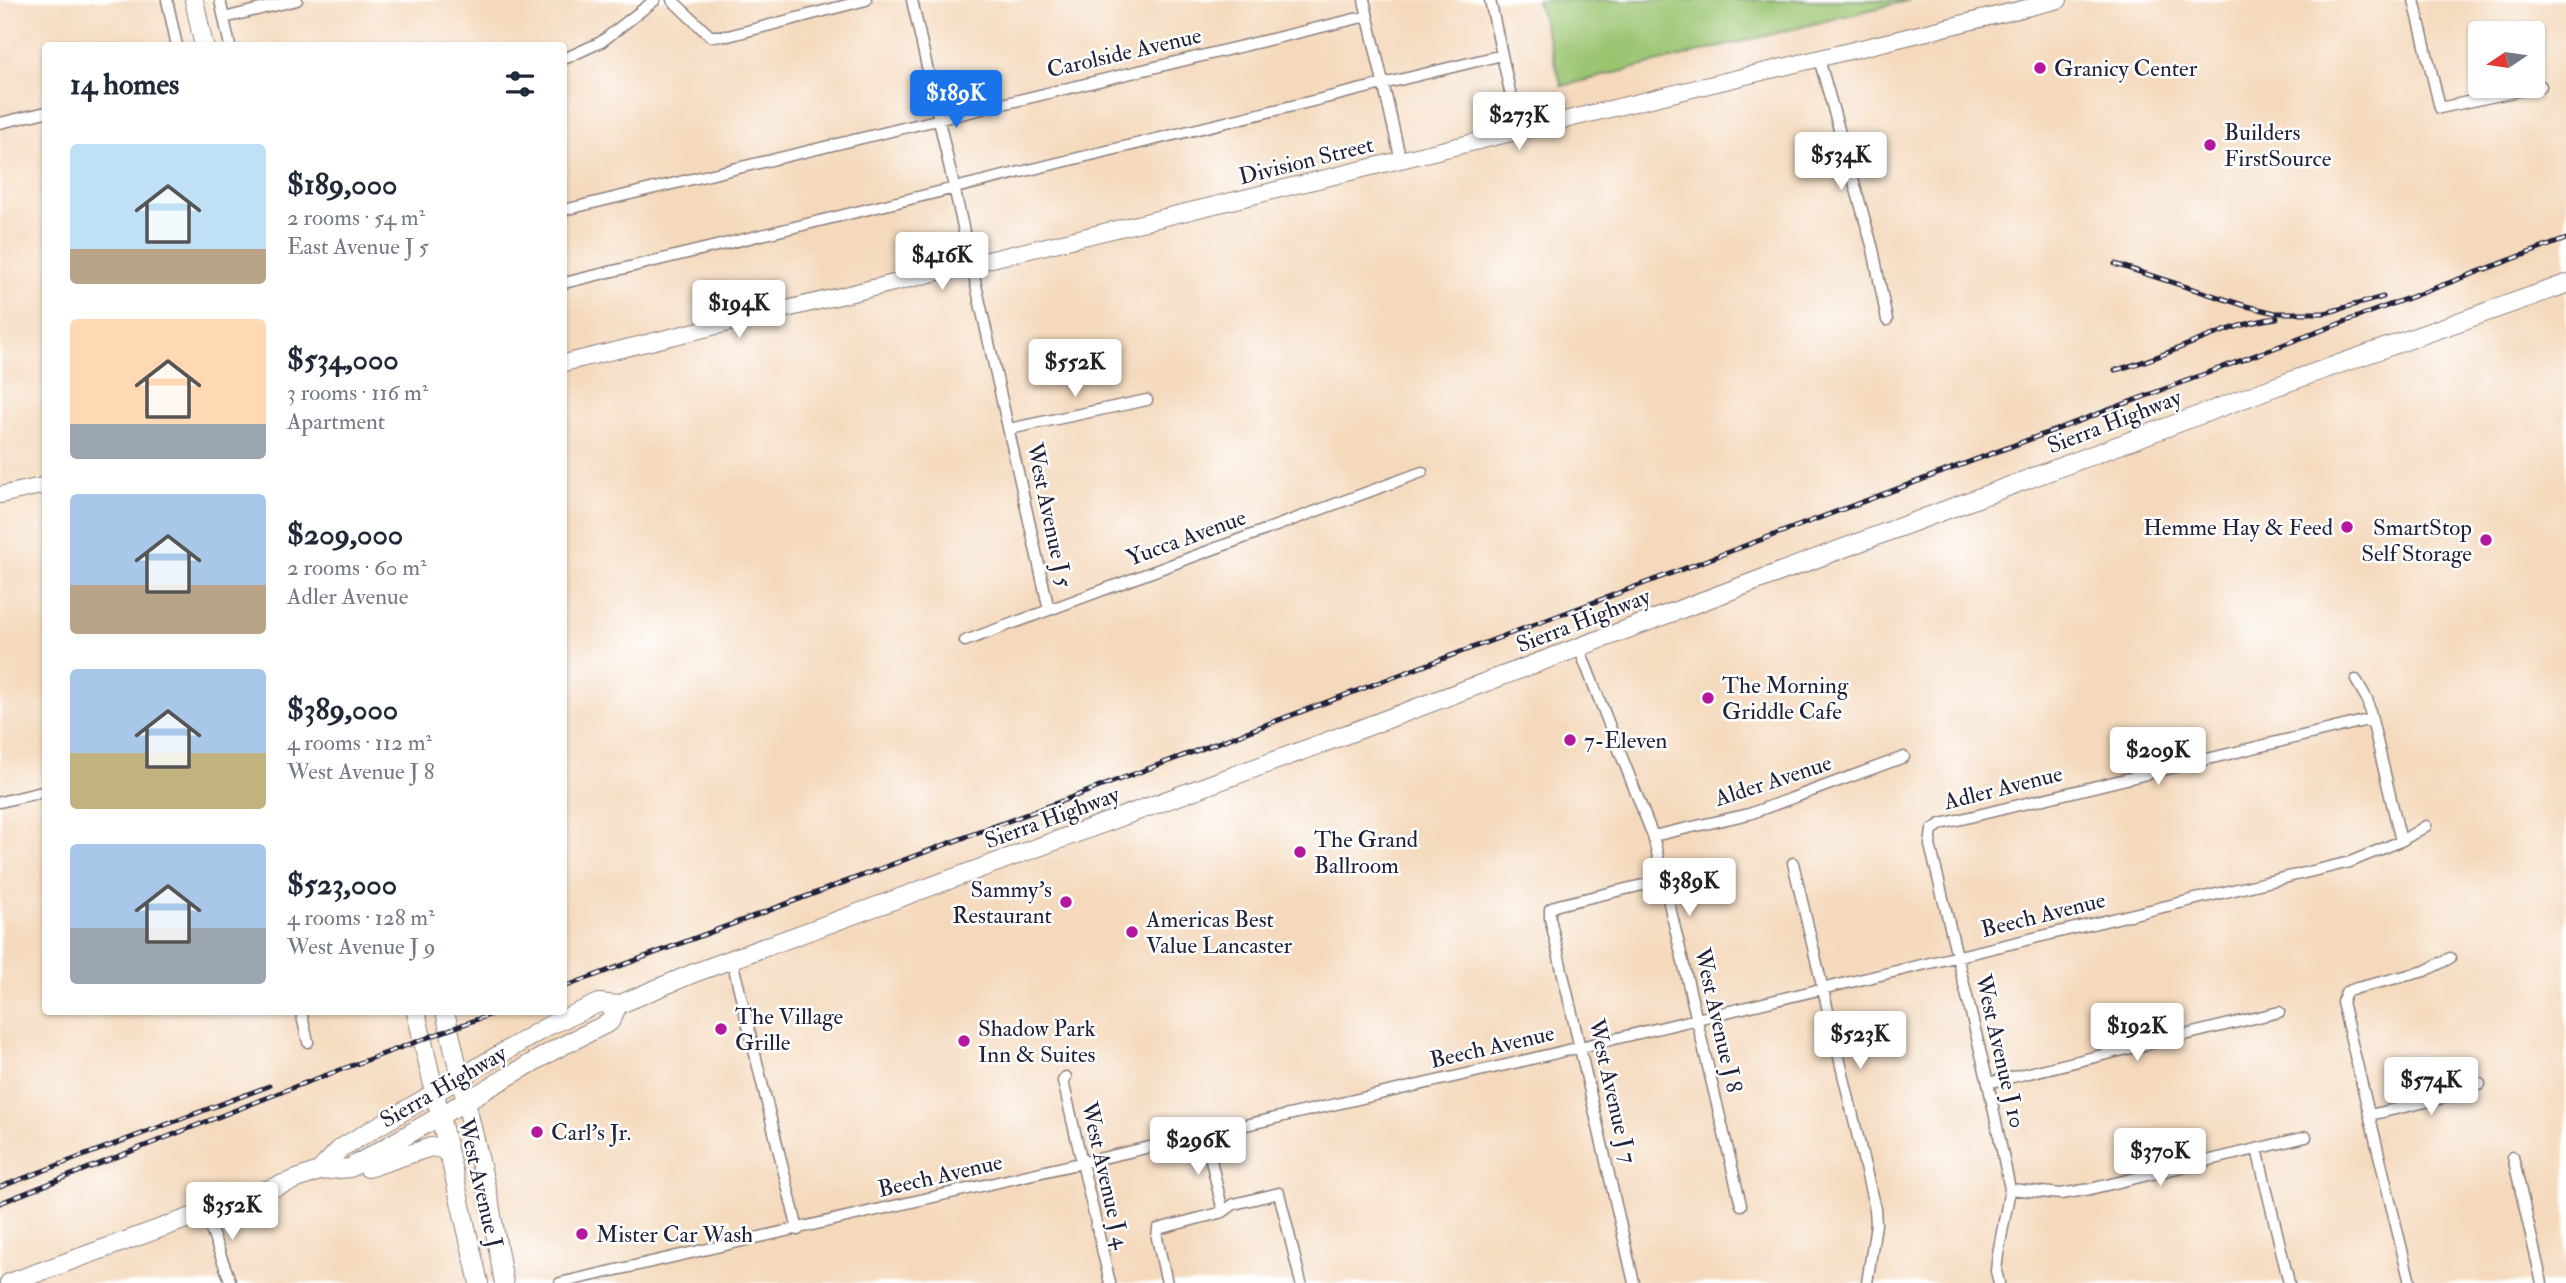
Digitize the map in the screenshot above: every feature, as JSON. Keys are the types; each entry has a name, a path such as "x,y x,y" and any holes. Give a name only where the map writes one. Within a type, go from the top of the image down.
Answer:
{"main road":[{"path":"194,0 203,42"},
{"name":"Division Street","path":"567,362 2059,0"},
{"name":"Sierra Highway","path":"319,1171 341,1149 461,1077 528,1037 599,1003 618,1005 2265,391 2566,284"},
{"path":"0,495 42,486"},
{"name":"Sierra Highway","path":"9,1283 319,1171 350,1168 556,1049 610,1022 618,1005"},
{"name":"West Avenue J","path":"417,1015 480,1283"},
{"name":"West Avenue J","path":"445,1015 490,1204 504,1283"},
{"path":"319,1171 337,1179 431,1147 443,1149 450,1157"}],"street":[{"path":"167,0 176,42"},
{"path":"220,0 229,42"},
{"path":"224,18 297,0"},
{"path":"567,58 601,42 655,0"},
{"path":"672,0 710,36 728,36 866,0"},
{"name":"West Avenue J 5","path":"912,0 1049,610"},
{"path":"1364,0 1401,161"},
{"path":"1490,0 1519,133"},
{"path":"2414,0 2440,108 2485,98"},
{"name":"Carolside Avenue","path":"567,209 1367,16"},
{"path":"567,282 1502,55"},
{"path":"1819,59 1873,249 1887,320"},
{"path":"0,123 42,113"},
{"path":"1009,429 1147,400"},
{"name":"Yucca Avenue","path":"965,641 1422,472"},
{"name":"West Avenue J 8","path":"1579,648 1653,836 1741,1205"},
{"path":"2356,680 2367,699 2401,841"},
{"name":"Adler Avenue","path":"1932,830 1941,824 2372,719"},
{"name":"Alder Avenue","path":"1653,836 1749,814 1904,757"},
{"path":"1,798 42,793"},
{"name":"Beech Avenue","path":"560,1283 1205,1135 2350,862 2401,841 2426,826"},
{"name":"West Avenue J 10","path":"1932,830 1930,845 1988,1083 2010,1189 1996,1271 1999,1283"},
{"path":"1793,863 1875,1209 1876,1224 1867,1283"},
{"name":"West Avenue J 7","path":"1634,1283 1550,909 1664,880"},
{"path":"2410,1283 2343,1002 2346,992 2425,971 2450,958"},
{"path":"733,960 798,1230"},
{"path":"1988,1083 2279,1012"},
{"path":"302,1015 308,1042"},
{"name":"West Avenue J 4","path":"1066,1077 1062,1081 1110,1283"},
{"path":"2370,1115 2456,1095 2480,1084"},
{"path":"1205,1135 1223,1212"},
{"path":"2010,1189 2061,1194 2306,1137"},
{"path":"2257,1149 2289,1283"},
{"path":"2513,1157 2542,1283"},
{"path":"1167,1283 1157,1238 1158,1229 1223,1212 1234,1204 1279,1193 1301,1283"},
{"path":"204,1211 230,1283"}],"green space":[{"path":"1537,0 1910,0 1562,86"}],"railway":[{"path":"567,986 2566,239"},
{"path":"2115,264 2276,313 2325,313 2383,297"},
{"path":"2115,370 2235,327 2277,318"},
{"path":"0,1203 294,1087 489,1015"},
{"path":"0,1187 269,1086"}],"place":[{"name":"Granicy Center","path":"2040,68"},
{"name":"Builders FirstSource","path":"2210,145"},
{"name":"Hemme Hay & Feed","path":"2347,527"},
{"name":"SmartStop Self Storage","path":"2486,540"},
{"name":"The Morning Griddle Cafe","path":"1708,698"},
{"name":"7-Eleven","path":"1570,740"},
{"name":"The Grand Ballroom","path":"1300,852"},
{"name":"Sammy's Restaurant","path":"1066,902"},
{"name":"Americas Best Value Lancaster","path":"1132,932"},
{"name":"The Village Grille","path":"721,1029"},
{"name":"Shadow Park Inn & Suites","path":"964,1041"},
{"name":"Carl's Jr.","path":"537,1132"},
{"name":"Mister Car Wash","path":"582,1234"}]}
